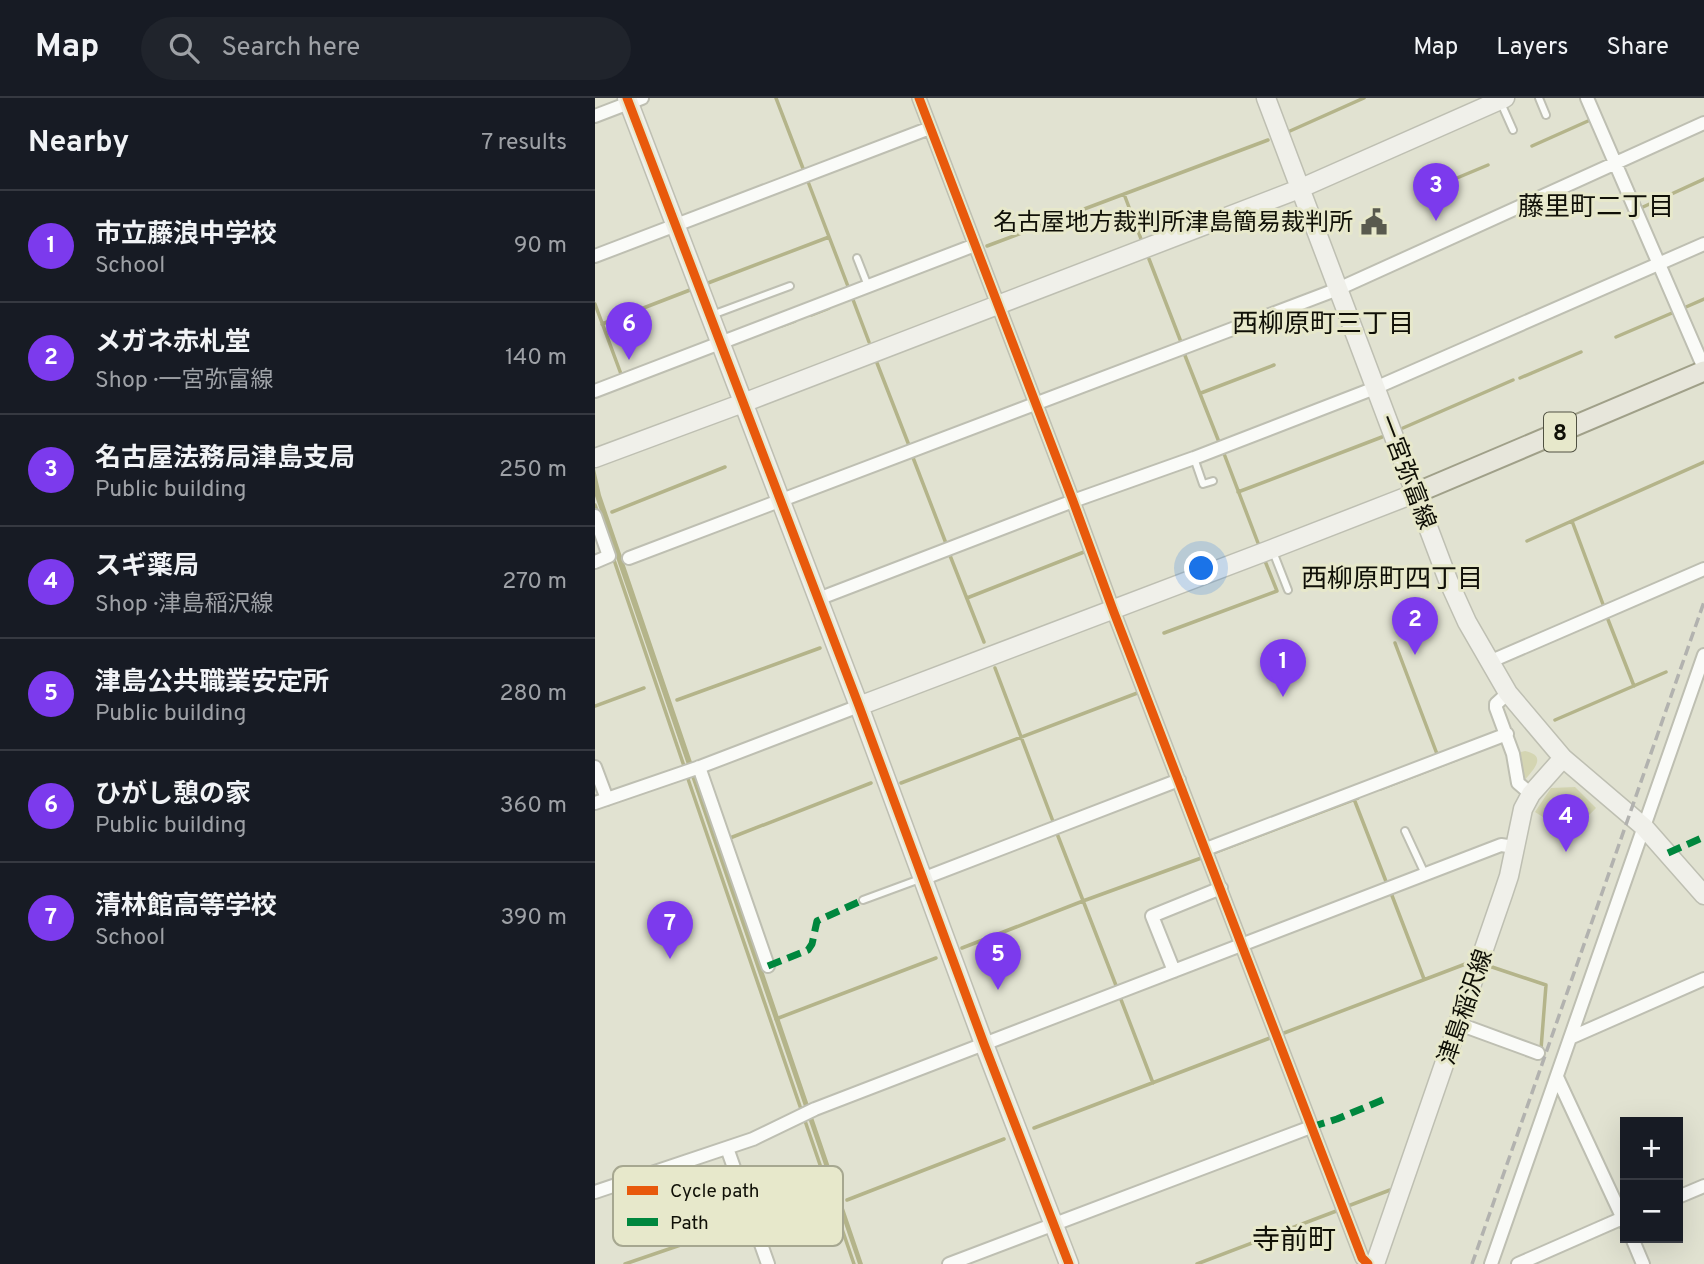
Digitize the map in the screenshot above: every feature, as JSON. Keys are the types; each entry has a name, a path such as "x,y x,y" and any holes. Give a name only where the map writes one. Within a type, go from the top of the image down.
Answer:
{"main road":[{"name":"8","path":"1416,493 1704,370"}],"street":[{"path":"919,98 1241,945 1362,1258 1368,1264"},
{"name":"一宮弥富線","path":"1266,98 1448,580 1467,622 1508,693 1563,758 1644,827 1704,895"},
{"path":"1587,98 1704,370"},
{"path":"595,458 1299,189 1502,99"},
{"path":"595,116 632,100 675,225 1069,1264"},
{"path":"629,558 1338,289 1704,123"},
{"path":"595,256 930,128"},
{"path":"818,599 1375,388 1704,244"},
{"path":"595,391 975,245"},
{"path":"595,767 601,801 698,768 1416,493"},
{"path":"595,516 609,556 595,562"},
{"path":"1489,662 1704,569"},
{"path":"1491,1264 1704,655"},
{"path":"1508,693 1496,704 1496,708 1513,754 1518,783 1531,794"},
{"path":"1206,849 1507,734"},
{"name":"津島稲沢線","path":"1375,1264 1503,894 1523,809 1531,794 1563,758"},
{"path":"698,768 768,966"},
{"path":"922,879 1179,780"},
{"path":"673,1166 753,1139 815,1109 1501,845 1515,847"},
{"path":"1174,971 1152,916 1221,888"},
{"path":"1570,1038 1704,979"},
{"path":"1459,1024 1538,1053"},
{"path":"1557,1077 1620,1209"},
{"path":"949,1264 1311,1126"},
{"path":"727,1148 733,1166"},
{"path":"595,1192 613,1186"},
{"path":"1683,1195 1704,1186"},
{"path":"1518,1264 1620,1221"},
{"path":"1634,1243 1643,1264"},
{"path":"762,1246 768,1264"}],"lane":[{"path":"1539,98 1546,115"},
{"path":"1502,99 1513,130"},
{"path":"856,258 868,286"},
{"path":"710,316 790,286"},
{"path":"1194,458 1203,484 1213,481"},
{"path":"1272,550 1288,590"},
{"path":"1405,831 1425,874"},
{"path":"863,900 922,879"}],"shaded area":[{"path":"595,469 601,495 830,1166 824,1166 595,496"},
{"path":"1525,751 1536,756 1537,760 1534,769 1523,782 1517,753"},
{"path":"1575,787 1596,808 1587,817 1543,817 1535,812 1551,788"},
{"path":"843,1205 863,1264 858,1264 843,1220"}],"waterway":[{"path":"776,98 804,171"},
{"path":"1290,131 1364,98"},
{"path":"1532,146 1588,121"},
{"path":"1055,220 1268,140"},
{"path":"1445,183 1488,165"},
{"path":"807,179 849,289"},
{"path":"1643,207 1704,179"},
{"path":"1124,194 1141,239"},
{"path":"987,246 1048,223"},
{"path":"708,283 829,237"},
{"path":"1149,259 1181,342"},
{"path":"602,324 690,290"},
{"path":"852,297 869,342"},
{"path":"1686,307 1704,299"},
{"path":"595,304 621,374"},
{"path":"811,315 829,308"},
{"path":"1616,337 1672,313"},
{"path":"781,326 795,321"},
{"path":"1520,378 1581,352"},
{"path":"1184,353 1219,442"},
{"path":"877,363 910,448"},
{"path":"1201,393 1274,365"},
{"path":"1403,428 1513,380"},
{"path":"1238,492 1382,437"},
{"path":"1223,451 1258,543"},
{"path":"912,455 947,546"},
{"path":"1527,541 1704,462"},
{"path":"612,512 725,467"},
{"path":"595,505 598,513"},
{"path":"1572,521 1604,607"},
{"path":"967,598 1084,552"},
{"path":"949,553 984,642"},
{"path":"613,557 685,769"},
{"path":"1164,633 1277,591 1265,561"},
{"path":"1607,617 1634,686"},
{"path":"1395,643 1437,754"},
{"path":"677,700 820,648"},
{"path":"995,668 1054,824"},
{"path":"1555,720 1666,672"},
{"path":"595,706 644,688"},
{"path":"901,783 1140,692"},
{"path":"1380,789 1458,759"},
{"path":"687,776 820,1166"},
{"path":"730,838 871,783"},
{"path":"1213,853 1358,798"},
{"path":"1354,799 1387,884"},
{"path":"1056,831 1117,988"},
{"path":"962,948 1204,857"},
{"path":"1391,893 1424,979"},
{"path":"776,1019 936,958"},
{"path":"1284,1033 1468,963"},
{"path":"1492,967 1546,985 1541,1049"},
{"path":"1120,997 1153,1083"},
{"path":"1034,1128 1270,1038"},
{"path":"847,1200 1004,1139"},
{"path":"1348,1206 1390,1190"},
{"path":"1197,1264 1339,1210"},
{"path":"843,1232 854,1264"},
{"path":"625,1264 678,1246"}],"railway":[{"path":"1472,1264 1704,602"}],"marked path":[{"path":"1668,853 1704,837"},
{"path":"768,966 808,950 817,921 863,900"},
{"path":"1311,1127 1385,1099"}],"cycle path":[{"path":"627,98 1069,1264"},
{"path":"919,98 1362,1258 1368,1264"}],"place":[{"name":"名古屋法務局津島支局","path":"1436,221"},
{"name":"名古屋地方裁判所津島簡易裁判所","path":"1374,222"},
{"name":"ひがし憩の家","path":"629,360"},
{"name":"メガネ赤札堂","path":"1415,655"},
{"name":"市立藤浪中学校","path":"1283,697"},
{"name":"スギ薬局","path":"1566,852"},
{"name":"清林館高等学校","path":"670,959"},
{"name":"津島公共職業安定所","path":"998,990"}],"district":[{"name":"藤里町二丁目","path":"1596,206"},
{"name":"西柳原町三丁目","path":"1323,323"},
{"name":"西柳原町四丁目","path":"1392,578"},
{"name":"寺前町","path":"1294,1239"}]}
